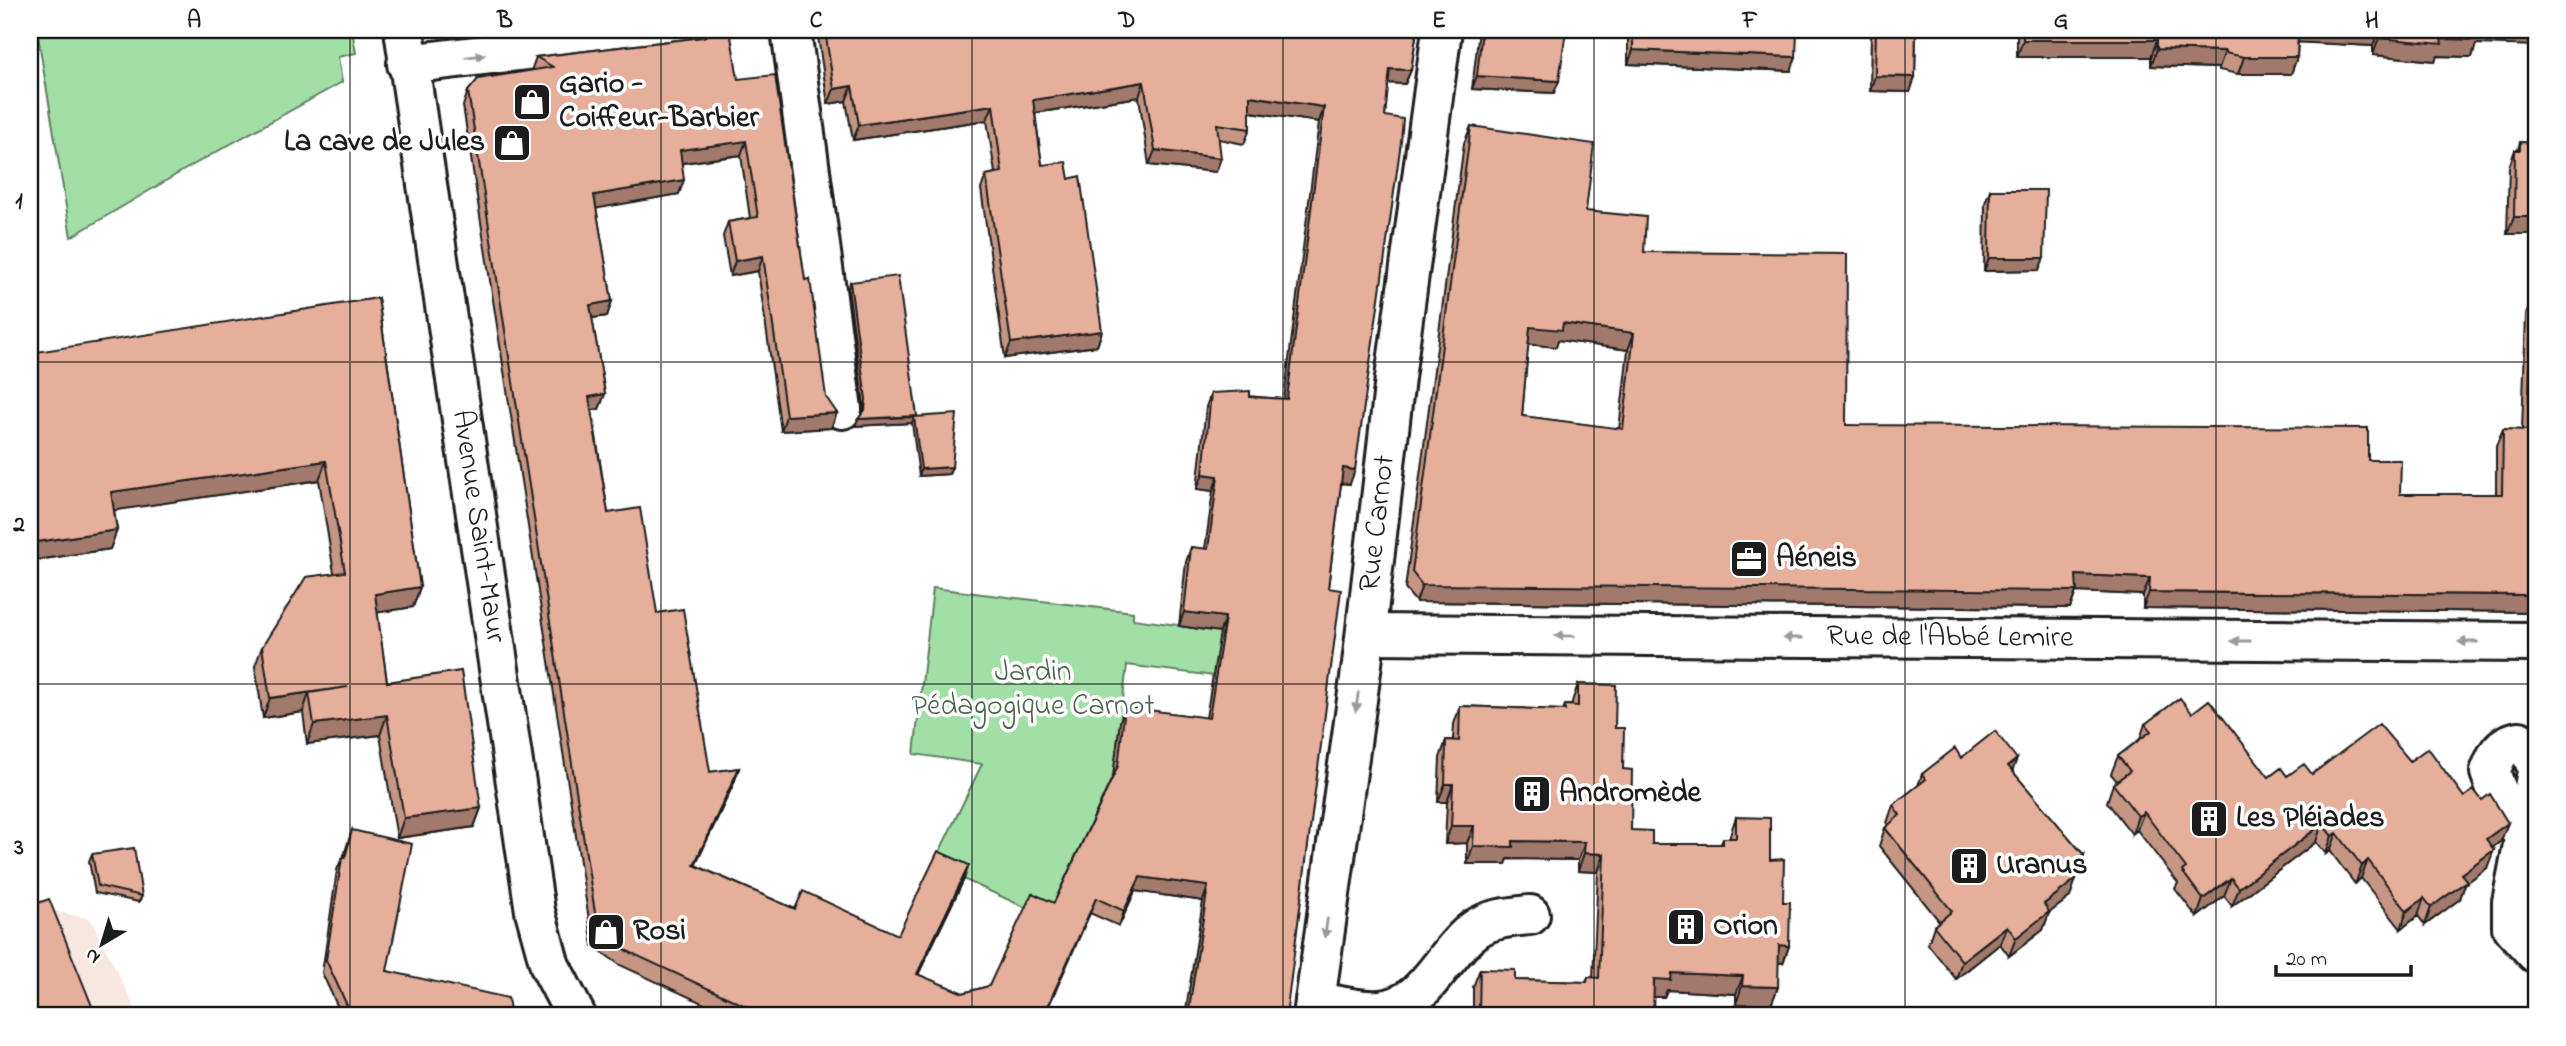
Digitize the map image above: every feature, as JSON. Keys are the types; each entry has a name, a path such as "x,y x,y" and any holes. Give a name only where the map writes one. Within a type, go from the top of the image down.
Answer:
{"street":[{"path":"405,47 695,30"},
{"path":"792,30 842,409"},
{"name":"Rue Carnot","path":"1314,1009 1366,634 1395,378 1442,30"},
{"name":"Avenue Saint-Maur","path":"405,47 536,911 550,966 576,1016"},
{"name":"Rue de l'Abbé Lemire","path":"1366,634 2536,642"},
{"path":"2524,836 2498,796 2490,772 2497,754 2507,743 2519,741 2531,753 2536,765"},
{"path":"2536,778 2512,902 2512,927 2536,953"},
{"path":"1314,1009 1382,1010 1415,998 1444,959 1478,928 1504,918 1530,915"}],"shaded area":[{"path":"30,906 91,919 139,1016 30,1016"}],"green space":[{"path":"37,30 352,30 356,53 338,57 342,82 71,237"},
{"name":"Jardin Pédagogique Carnot","path":"933,588 1133,612 1133,619 1331,646 1325,690 1127,665 1113,781 1048,918 933,865 982,764 914,754"}],"building":[{"path":"716,30 730,30 738,79 775,75 805,280 810,279 826,397 837,413 786,416 763,256 735,261 728,222 758,217 746,141 680,150 684,180 594,195 612,301 590,305 605,394 589,397 608,513 640,508 657,613 683,609 710,772 739,768 694,865 795,909 803,891 898,935 938,851 969,865 917,974 963,993 989,986 1032,893 1054,903 1118,766 1125,707 1209,718 1225,617 1184,612 1191,547 1208,549 1218,476 1203,474 1211,393 1250,391 1250,397 1287,399 1324,107 1250,96 1250,129 1217,124 1221,158 1155,150 1144,82 1033,100 1042,165 1066,162 1069,179 1080,176 1102,331 1011,343 986,175 1002,172 993,105 859,125 852,86 834,89 825,30 1417,30 1411,70 1390,69 1385,116 1403,119 1401,142 1355,470 1343,468 1328,588 1341,590 1286,1016 1188,1016 1208,886 1140,877 1124,911 1096,898 1045,1012 1086,1012 1085,1016 767,1016 625,950 598,932 468,91 478,79 553,67 536,57 703,37"},
{"path":"1482,30 1566,30 1559,81 1477,76"},
{"path":"1633,30 1797,30 1796,57 1633,50"},
{"path":"1876,30 1916,30 1915,77 1875,76"},
{"path":"2023,30 2298,30 2297,57 2244,57 2225,51 2157,49 2157,40 2023,40"},
{"path":"2379,30 2478,30 2478,40 2441,39 2442,44 2379,38"},
{"path":"1471,126 1594,144 1586,211 1646,217 1644,252 1847,254 1846,425 2368,428 2368,460 2401,460 2400,494 2502,494 2503,429 2528,430 2532,297 2536,297 2536,595 2149,592 2150,578 2076,575 2077,591 1422,585 1412,572","holes":["1563,323 1634,333 1623,429 1522,416 1530,327 1562,330"]},
{"path":"2520,142 2536,143 2536,217 2514,217 2515,150 2520,150"},
{"path":"1990,190 2046,190 2044,258 1989,258"},
{"path":"898,276 917,416 858,419 865,410 866,399 850,282"},
{"path":"378,298 420,587 375,594 387,682 461,671 481,808 404,818 387,715 314,724 309,693 348,687 270,698 262,647 306,577 345,572 326,461 111,492 117,530 30,543 30,353"},
{"path":"957,414 952,467 921,469 914,417"},
{"path":"1578,684 1616,685 1615,728 1624,728 1623,769 1632,770 1631,830 1652,831 1652,844 1723,844 1723,838 1736,838 1736,817 1770,818 1770,860 1784,859 1783,902 1790,902 1789,946 1779,945 1778,987 1742,986 1743,976 1672,973 1671,980 1654,979 1653,1016 1467,1016 1467,1012 1479,1012 1480,969 1515,970 1515,980 1587,982 1588,977 1599,978 1604,854 1584,853 1585,842 1513,841 1513,847 1473,846 1474,826 1451,826 1453,784 1445,784 1446,740 1459,741 1460,706 1565,710 1565,705 1578,706"},
{"path":"2180,698 2192,713 2209,700 2269,777 2281,768 2287,776 2304,764 2312,774 2379,724 2410,761 2428,748 2464,797 2474,790 2482,800 2490,794 2508,823 2486,839 2494,850 2461,874 2467,881 2431,907 2424,898 2407,911 2368,860 2362,866 2337,833 2332,836 2322,824 2239,888 2231,878 2203,899 2182,871 2186,868 2144,812 2138,816 2113,784 2130,771 2118,756 2151,731 2145,724"},
{"name":"Uranus","path":"1995,731 2017,759 2008,766 2084,855 2068,868 2076,879 2044,904 2049,912 2016,938 2007,926 1962,961 1934,926 1952,911 1885,828 1900,815 1893,805 1926,779 1922,774 1955,748 1961,758"},
{"path":"352,830 412,844 387,971 508,998 511,1016 346,1016 351,1014 326,960 342,858 345,858"},
{"path":"134,848 142,896 98,886 92,854"},
{"path":"49,899 96,1016 30,1016 30,906"}],"place":[{"name":"Gario - Coiffeur-Barbier","path":"532,102"},
{"name":"La cave de Jules","path":"512,143"},
{"name":"Aéneis","path":"1749,559"},
{"name":"Andromède","path":"1532,794"},
{"name":"Les Pléiades","path":"2209,819"},
{"name":"Uranus","path":"1969,866"},
{"name":"Orion","path":"1686,927"},
{"name":"Rosi","path":"606,932"}]}
